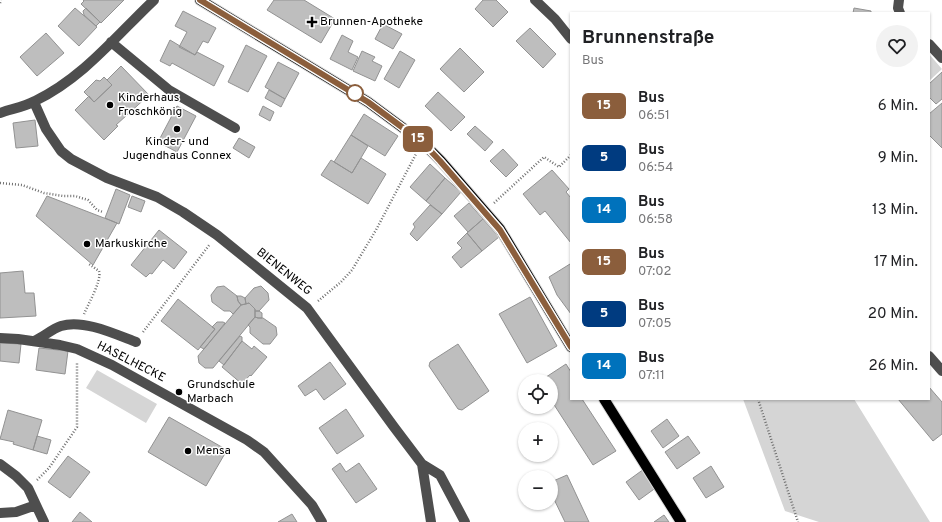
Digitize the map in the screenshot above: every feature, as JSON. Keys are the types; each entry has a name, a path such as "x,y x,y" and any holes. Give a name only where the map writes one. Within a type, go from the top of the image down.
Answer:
{"main road":[{"path":"200,0 368,102 422,142 484,211 504,236 570,345"},
{"path":"605,400 681,522"}],"street":[{"path":"0,113 34,102 53,92 78,75 91,64 154,0"},
{"path":"535,0 555,19 570,37"},
{"path":"898,0 900,12"},
{"path":"111,42 169,90 235,128"},
{"path":"930,45 942,58"},
{"name":"BIENENWEG","path":"34,102 46,129 61,151 71,159 107,178 157,197 183,212 217,235 307,308 422,464 440,475 465,522"},
{"path":"34,341 61,326 78,325 100,329 136,342"},
{"name":"HASELHECKE","path":"0,338 34,341 77,349 112,365 247,440 264,452 312,505 322,522"},
{"path":"930,357 942,371"},
{"path":"0,464 16,476 28,488 44,522"},
{"path":"422,464 430,522"},
{"path":"0,513 16,512 36,505"}],"path":[{"path":"314,304 341,282 352,270 376,230 422,142"},
{"path":"484,211 544,157 559,167 570,156"},
{"path":"0,184 22,185 44,193 75,196 88,200 97,210 103,212"},
{"path":"136,342 211,243"},
{"path":"78,325 98,282 100,274 99,271 89,264"},
{"path":"28,488 49,468 77,427 77,349"},
{"path":"758,400 798,522"}],"shaded area":[{"path":"930,55 942,69 930,80"},
{"path":"97,370 157,404 146,423 86,388"},
{"path":"743,400 855,400 930,522 819,522 785,511"}],"building":[{"path":"83,0 124,0 101,23 81,4 84,1"},
{"path":"274,0 304,0 335,19 321,43 267,10"},
{"path":"483,0 496,0 508,12 493,27 475,9"},
{"path":"75,8 97,27 79,46 58,26"},
{"path":"86,8 100,22 96,26 84,15 83,11"},
{"path":"854,8 871,11 871,12 853,12"},
{"path":"183,11 216,28 208,43 203,41 195,55 179,47 187,32 175,26"},
{"path":"383,24 402,34 393,49 375,39"},
{"path":"530,28 556,54 543,68 516,41"},
{"path":"46,33 64,53 37,76 20,57"},
{"path":"342,35 353,41 348,52 358,57 352,70 330,59"},
{"path":"170,40 195,55 197,52 224,66 214,86 172,63 170,66 160,61"},
{"path":"246,45 267,56 248,92 228,82"},
{"path":"460,48 484,72 464,92 440,69"},
{"path":"362,51 375,57 372,61 382,66 375,81 353,71"},
{"path":"400,51 415,60 399,88 384,79"},
{"path":"278,62 299,73 285,99 265,87"},
{"name":"Kinderhaus Froschkönig","path":"121,66 149,95 116,125 118,126 104,140 75,110 89,96 94,102 112,85 107,80"},
{"path":"942,72 942,99 936,104 930,98 930,83"},
{"path":"104,77 112,85 94,102 84,92 96,80 100,81"},
{"path":"269,90 285,99 281,107 265,98"},
{"path":"438,92 465,117 451,131 425,106"},
{"path":"942,103 942,148 930,136 930,113"},
{"name":"Kinder- und Jugendhaus Connex","path":"177,106 196,116 177,152 158,142"},
{"path":"263,106 274,112 270,121 259,115"},
{"path":"364,114 398,136 385,156 351,135"},
{"path":"35,120 38,146 16,148 13,123"},
{"path":"475,126 493,142 485,151 467,134"},
{"path":"351,135 368,146 352,173 334,162"},
{"path":"239,138 255,147 249,158 233,148"},
{"path":"503,149 518,165 506,177 490,161"},
{"path":"361,158 386,174 368,204 321,175 331,160 352,173"},
{"path":"430,164 445,178 426,201 410,187"},
{"path":"552,170 569,189 566,192 570,197 570,242 545,211 540,215 523,194"},
{"path":"445,178 461,192 442,214 426,201"},
{"path":"116,189 130,195 119,224 105,218"},
{"name":"Markuskirche","path":"47,196 117,223 93,265 36,216"},
{"path":"132,196 145,201 141,212 128,207"},
{"path":"469,203 483,219 468,232 454,216"},
{"path":"430,205 442,214 417,241 410,234 415,227 413,224"},
{"path":"483,219 499,237 482,251 467,233"},
{"path":"159,230 187,252 174,269 163,260 152,274 150,273 146,277 131,265"},
{"path":"467,233 482,251 461,268 452,257 462,248 457,243"},
{"path":"570,264 570,313 557,295 549,277"},
{"path":"23,271 25,293 34,293 36,316 0,318 0,273"},
{"path":"224,286 237,296 241,305 233,314 230,311 224,311 212,302 211,295 217,287"},
{"path":"261,286 268,293 269,300 259,311 255,311 249,303 246,304 245,298 254,288"},
{"path":"237,296 245,298 246,304 241,305"},
{"path":"530,297 557,346 527,363 499,314"},
{"path":"178,299 215,329 198,350 161,321"},
{"path":"249,303 255,309 255,317 213,368 205,368 199,363 198,356 241,305"},
{"path":"255,311 262,313 262,318 255,317"},
{"path":"255,317 263,318 276,327 277,335 270,344 263,344 250,333 250,327 248,325"},
{"path":"217,322 225,323 204,349 200,347 215,329 212,327"},
{"path":"240,336 242,337 242,341 224,365 219,361"},
{"path":"242,341 252,349 254,346 267,357 242,384 222,367"},
{"path":"0,343 21,344 19,363 0,361"},
{"path":"458,344 489,391 462,410 458,409 429,366 430,362"},
{"path":"39,348 68,351 65,374 36,370"},
{"path":"330,362 346,384 324,400 316,389 305,396 298,386"},
{"path":"566,364 570,370 570,400 583,400 616,451 593,465 558,411 558,374 551,374"},
{"path":"930,388 942,402 942,434 933,441 899,400 930,400"},
{"path":"346,409 364,436 337,454 319,428"},
{"path":"8,410 42,420 33,450 13,444 14,442 0,439"},
{"name":"Mensa","path":"169,417 227,450 206,486 148,452"},
{"path":"667,419 679,436 663,448 651,431"},
{"path":"37,436 51,440 47,454 33,450"},
{"path":"688,436 700,453 677,469 665,452"},
{"path":"68,456 90,472 70,498 48,482"},
{"path":"340,463 346,472 359,463 377,489 356,503 332,469"},
{"path":"711,466 724,487 706,498 693,478"},
{"path":"644,469 657,487 639,500 626,482"},
{"path":"567,475 589,522 565,522 558,508 558,479"},
{"path":"80,512 92,522 72,522"},
{"path":"292,514 297,522 278,522"},
{"path":"664,515 669,522 654,522"}],"bus line":[{"name":"15","path":"200,0 368,102 422,142 500,230 570,345"}],"place":[{"name":"Brunnen-Apotheke","path":"312,22"},
{"name":"Kinderhaus Froschkönig","path":"110,105"},
{"name":"Kinder- und Jugendhaus Connex","path":"177,129"},
{"name":"Markuskirche","path":"87,244"},
{"name":"Grundschule Marbach","path":"179,392"},
{"name":"Mensa","path":"188,451"}]}
